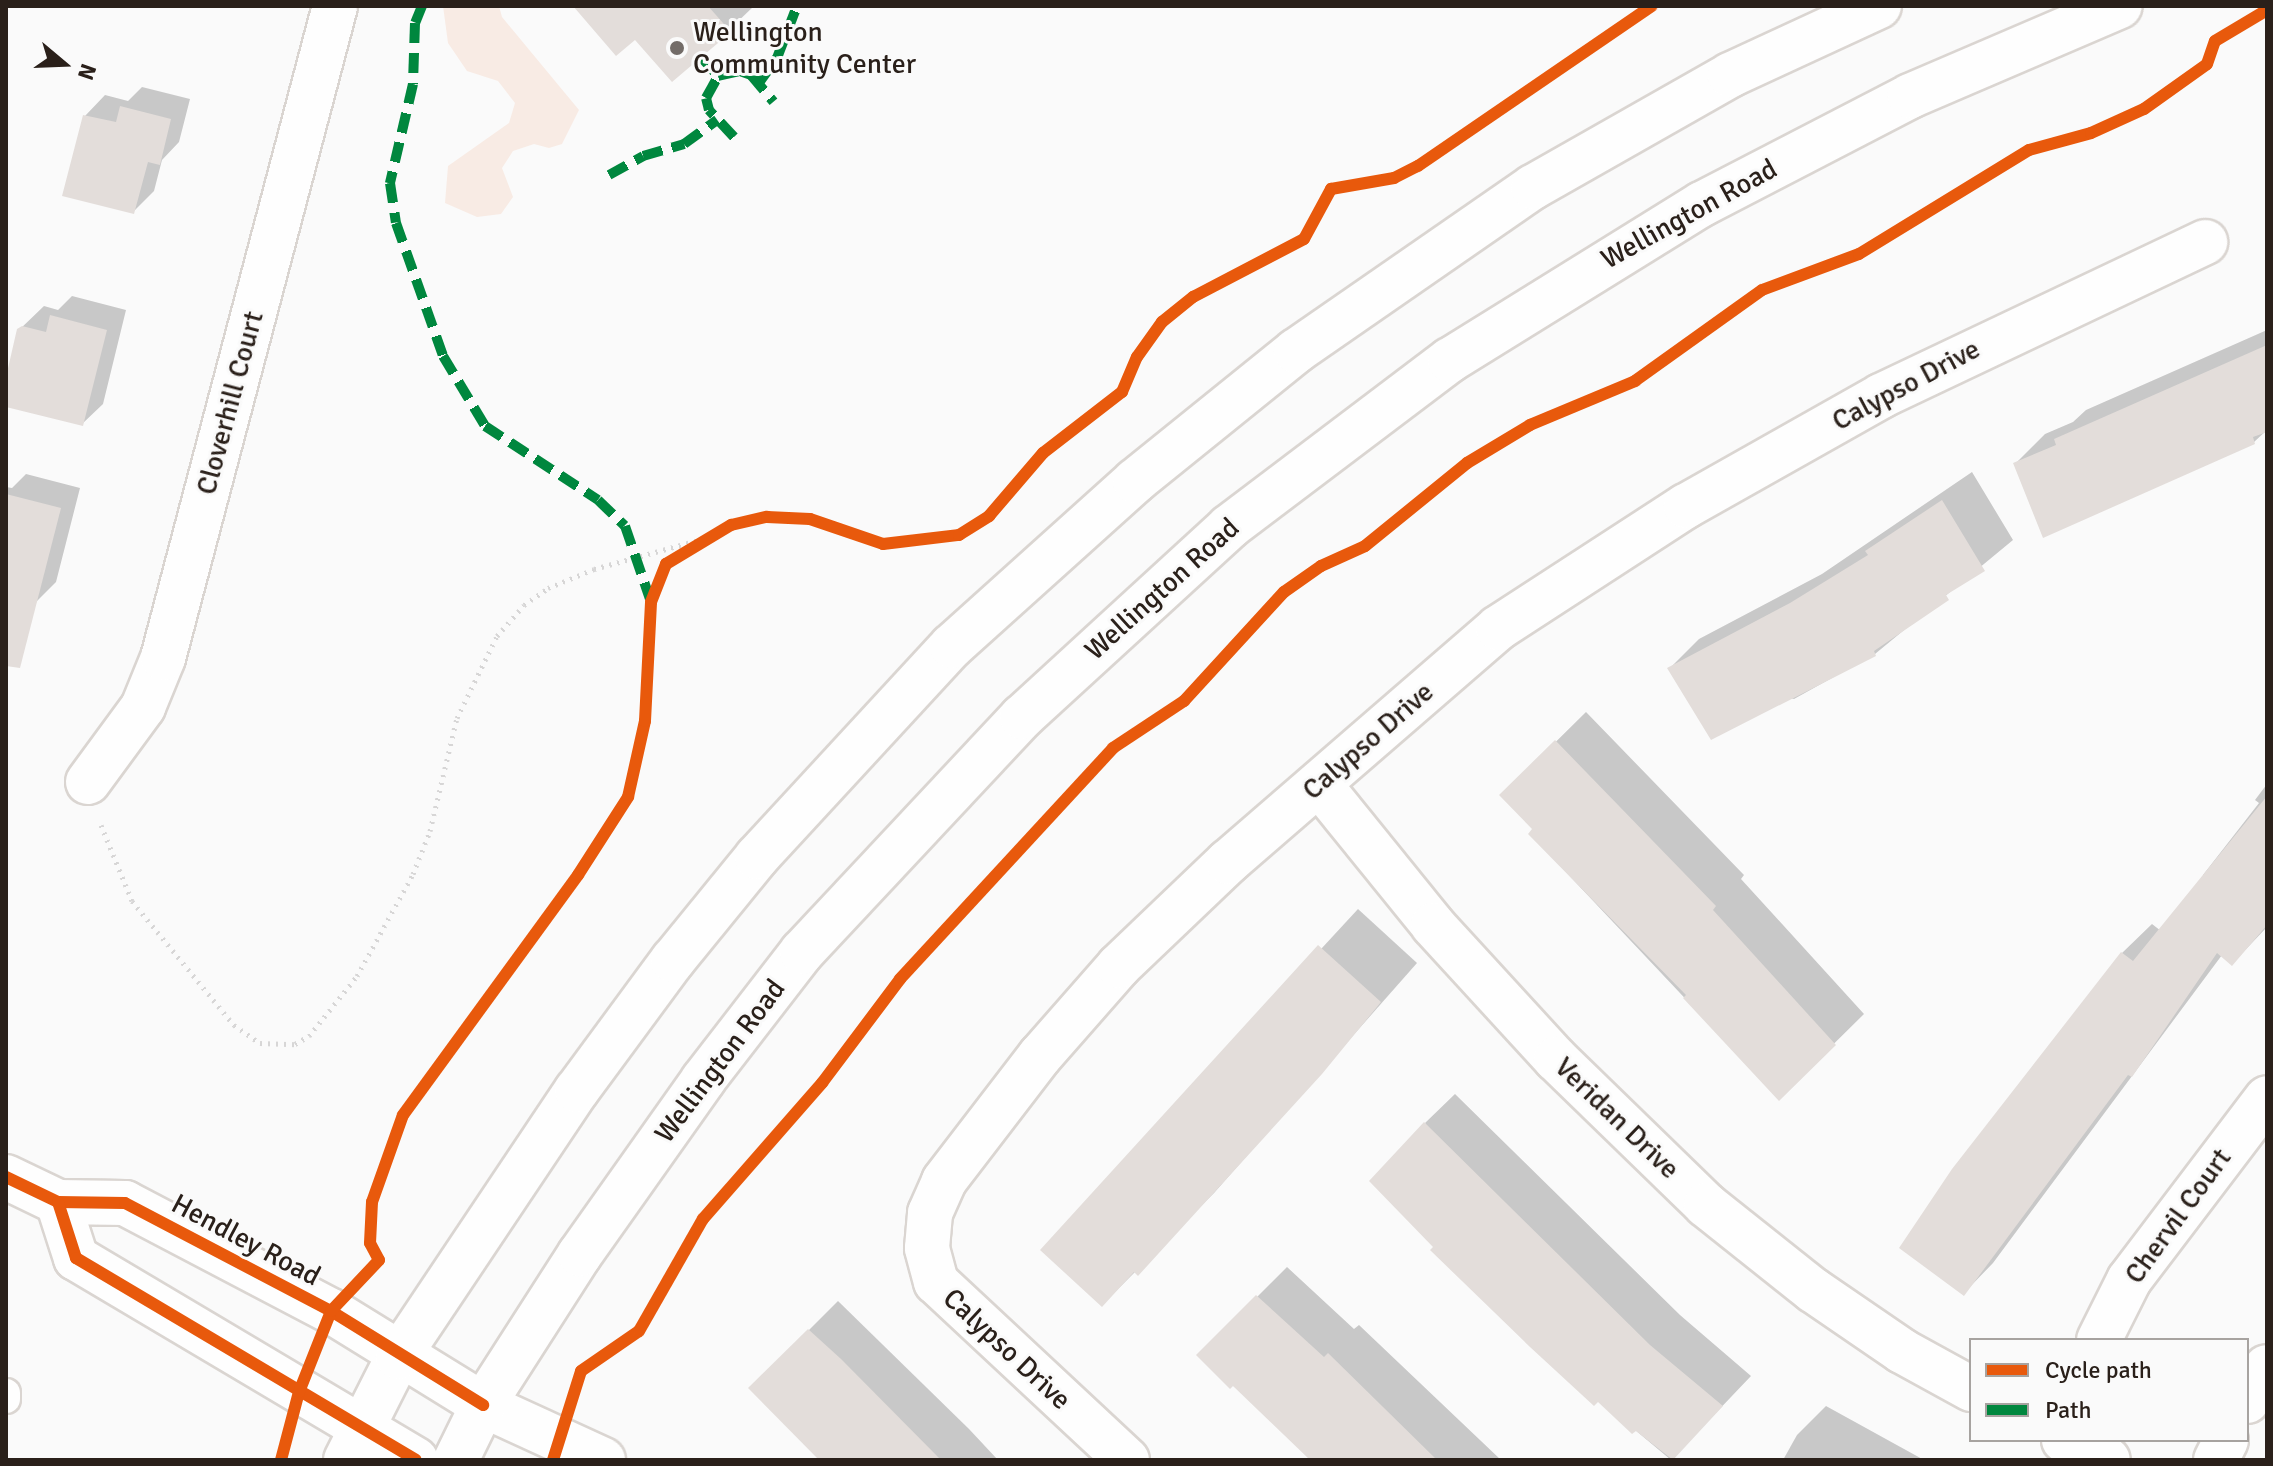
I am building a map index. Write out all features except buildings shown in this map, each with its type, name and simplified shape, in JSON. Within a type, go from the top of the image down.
[{"type":"street","name":"Cloverhill Court","points":[[88,782],[143,707],[163,658],[335,6]]},
{"type":"street","points":[[355,1444],[398,1357],[577,1090],[729,891],[864,738],[1057,549],[1296,351],[1533,187],[1730,75],[1879,6]]},
{"type":"street","name":"Wellington Road","points":[[456,1460],[483,1405],[615,1204],[802,952],[1022,717],[1229,527],[1450,360],[1662,226],[1910,96],[2120,6]]},
{"type":"street","name":"Calypso Drive","points":[[1127,1460],[936,1282],[927,1248],[930,1213],[944,1181],[1011,1093],[1119,966],[1319,784],[1498,628],[1686,506],[1881,396],[2205,242]]},
{"type":"street","name":"Veridan Drive","points":[[1319,784],[1443,937],[1556,1059],[1706,1205],[1813,1290],[1902,1351],[1969,1388]]},
{"type":"street","name":"Chervil Court","points":[[2100,1338],[2129,1280],[2267,1098]]},
{"type":"street","name":"Hendley Road","points":[[6,1177],[58,1202],[125,1203],[331,1311],[398,1357],[483,1405],[603,1460]]},
{"type":"street","points":[[58,1202],[76,1258],[355,1444],[416,1460]]},
{"type":"street","points":[[2249,1398],[2267,1367]]},
{"type":"street","points":[[2068,1442],[2108,1460]]},
{"type":"street","points":[[2216,1460],[2225,1442]]},
{"type":"lane","points":[[6,1393],[6,1399]]},
{"type":"path","points":[[666,564],[719,532]]},
{"type":"path","points":[[88,782],[114,866],[159,938],[246,1036],[279,1047],[295,1044],[309,1036],[357,976],[413,874],[430,831],[457,718],[497,636],[524,605],[548,588],[594,569],[706,538]]},
{"type":"shaded area","points":[[443,6],[499,6],[502,17],[579,110],[562,144],[549,148],[534,144],[513,151],[502,168],[513,197],[501,214],[477,217],[445,203],[448,166],[509,123],[515,103],[498,81],[467,71],[448,43]]},
{"type":"marked path","points":[[422,6],[415,23],[413,84],[390,183],[396,223],[443,356],[485,426],[598,500],[625,526],[650,599]]},
{"type":"marked path","points":[[758,84],[777,58],[797,6]]},
{"type":"marked path","points":[[701,57],[718,76]]},
{"type":"marked path","points":[[734,137],[709,110],[706,98],[718,76],[740,71],[751,75],[774,102]]},
{"type":"marked path","points":[[609,175],[643,156],[684,144],[717,120]]},
{"type":"cycle path","points":[[281,1460],[299,1392],[331,1311],[379,1260],[370,1243],[372,1202],[403,1115],[578,875],[628,797],[645,721],[651,602],[666,564],[731,525],[767,517],[810,519],[883,544],[959,535],[989,516],[1043,453],[1122,392],[1137,357],[1162,322],[1193,297],[1304,239],[1331,189],[1394,178],[1418,166],[1652,6]]},
{"type":"cycle path","points":[[553,1460],[581,1371],[639,1331],[703,1219],[822,1083],[900,979],[1113,748],[1184,701],[1284,592],[1321,566],[1365,546],[1467,463],[1530,425],[1635,381],[1762,290],[1859,254],[2029,150],[2091,133],[2144,109],[2207,64],[2215,41],[2267,10]]},
{"type":"cycle path","points":[[6,1177],[58,1202],[125,1203],[331,1311],[483,1405]]},
{"type":"cycle path","points":[[58,1202],[76,1258],[416,1460]]},
{"type":"place","name":"Wellington Community Center","points":[[677,48]]}]
